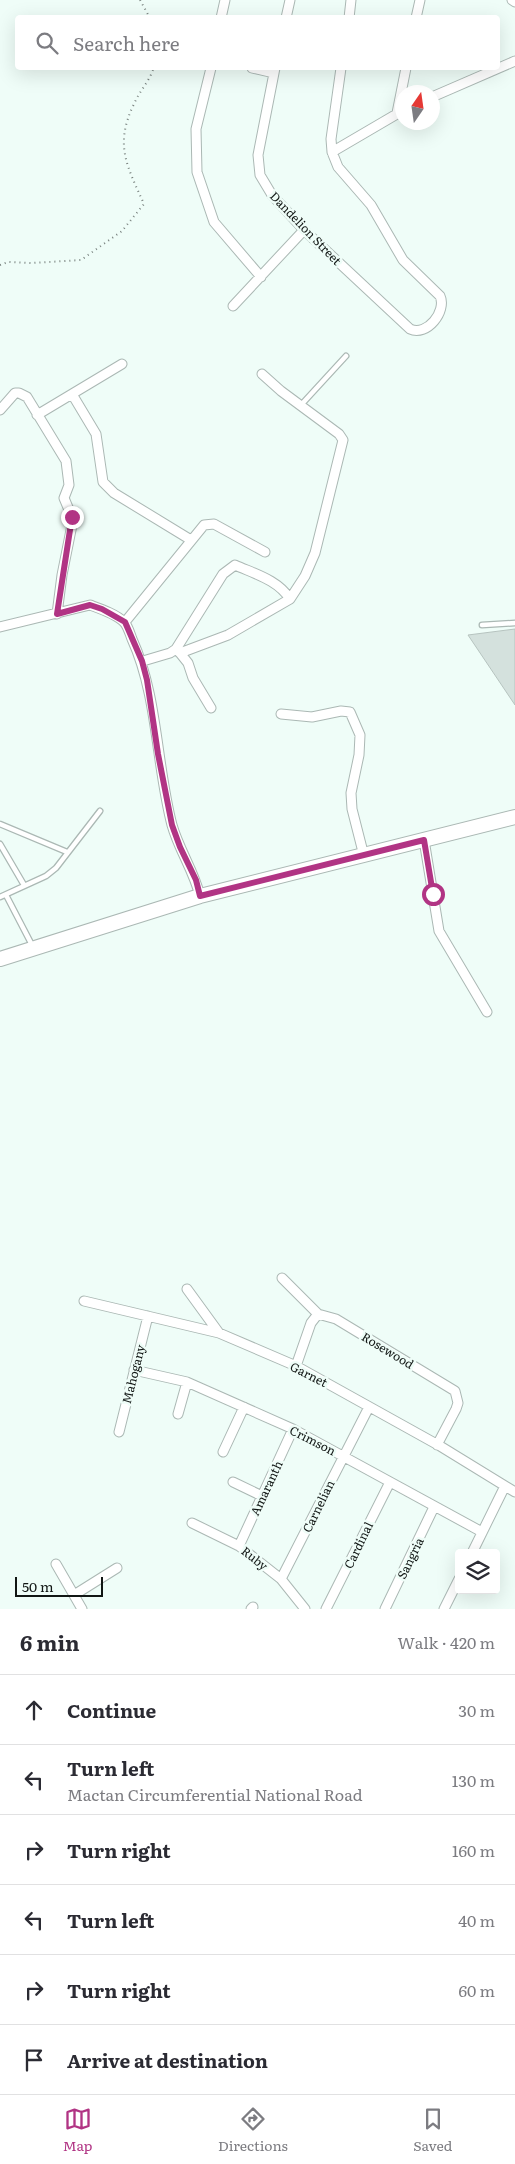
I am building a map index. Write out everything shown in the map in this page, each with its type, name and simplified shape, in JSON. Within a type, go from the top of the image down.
[{"type":"main road","points":[[0,959],[200,896],[515,817]]},
{"type":"street","points":[[222,15],[225,0]]},
{"type":"street","points":[[287,15],[290,0]]},
{"type":"street","points":[[349,15],[351,0]]},
{"type":"street","points":[[417,15],[420,0]]},
{"type":"street","points":[[500,67],[515,60]]},
{"type":"street","points":[[211,70],[196,129],[197,172],[214,222],[261,277]]},
{"type":"street","name":"Dandelion Street","points":[[274,70],[259,143],[258,166],[260,175],[272,195],[304,230],[414,331],[425,329],[441,311],[443,301],[403,260],[371,205],[338,167],[332,152]]},
{"type":"street","points":[[341,70],[331,139],[332,152],[395,115]]},
{"type":"street","points":[[404,85],[406,70]]},
{"type":"street","points":[[440,93],[493,70]]},
{"type":"street","points":[[232,306],[304,230]]},
{"type":"street","points":[[37,415],[122,364]]},
{"type":"street","points":[[142,661],[228,635],[290,599],[305,576],[315,553],[343,440],[339,434],[262,374]]},
{"type":"street","points":[[0,410],[15,393],[20,393],[27,397],[66,461],[69,485],[64,498],[72,517],[72,525],[57,614]]},
{"type":"street","points":[[72,394],[96,434],[103,482],[114,493],[191,540]]},
{"type":"street","points":[[125,622],[204,525],[214,524],[264,552]]},
{"type":"street","points":[[178,651],[223,574],[235,565],[277,584],[285,590],[290,599]]},
{"type":"street","points":[[0,627],[90,605],[102,609],[125,622],[142,661],[172,825],[196,880],[200,896]]},
{"type":"street","points":[[178,651],[188,663],[193,678],[211,708]]},
{"type":"street","points":[[281,714],[312,717],[347,710],[350,712],[360,735],[360,755],[350,793],[352,809],[364,856]]},
{"type":"street","points":[[424,840],[439,931],[486,1012]]},
{"type":"street","points":[[282,1278],[318,1314],[311,1322],[296,1366]]},
{"type":"street","points":[[187,1289],[219,1332]]},
{"type":"street","name":"Garnet","points":[[84,1301],[219,1332],[296,1366],[437,1445],[515,1492]]},
{"type":"street","name":"Rosewood","points":[[318,1314],[336,1319],[455,1391],[458,1402],[456,1409],[437,1445]]},
{"type":"street","name":"Mahogany","points":[[119,1432],[148,1316]]},
{"type":"street","name":"Crimson","points":[[134,1370],[186,1382],[293,1429],[482,1532]]},
{"type":"street","points":[[178,1414],[186,1382]]},
{"type":"street","points":[[223,1452],[244,1407]]},
{"type":"street","name":"Carnelian","points":[[281,1579],[369,1407]]},
{"type":"street","name":"Amaranth","points":[[239,1546],[293,1429]]},
{"type":"street","points":[[232,1482],[262,1496]]},
{"type":"street","name":"Cardinal","points":[[326,1609],[390,1482]]},
{"type":"street","points":[[474,1549],[505,1486]]},
{"type":"street","name":"Sangria","points":[[385,1609],[434,1507]]},
{"type":"street","name":"Ruby","points":[[192,1523],[239,1546],[281,1579],[305,1609]]},
{"type":"street","points":[[56,1564],[82,1609]]},
{"type":"street","points":[[74,1595],[117,1568]]},
{"type":"street","points":[[444,1609],[455,1587]]},
{"type":"lane","points":[[301,405],[346,356]]},
{"type":"lane","points":[[482,624],[515,623]]},
{"type":"lane","points":[[0,897],[46,876],[56,868],[100,811]]},
{"type":"lane","points":[[0,824],[67,852]]},
{"type":"lane","points":[[0,844],[24,885]]},
{"type":"lane","points":[[6,895],[34,948]]},
{"type":"path","points":[[140,0],[148,15]]},
{"type":"path","points":[[0,265],[8,262],[32,264],[81,260],[122,231],[144,204],[123,153],[123,136],[134,103],[147,84],[153,70]]},
{"type":"building","points":[[515,629],[515,705],[468,635]]},
{"type":"route","points":[[72,517],[57,614],[90,605],[102,609],[125,622],[142,661],[147,680],[158,754],[172,825],[196,880],[200,896],[424,840],[433,894]]}]
